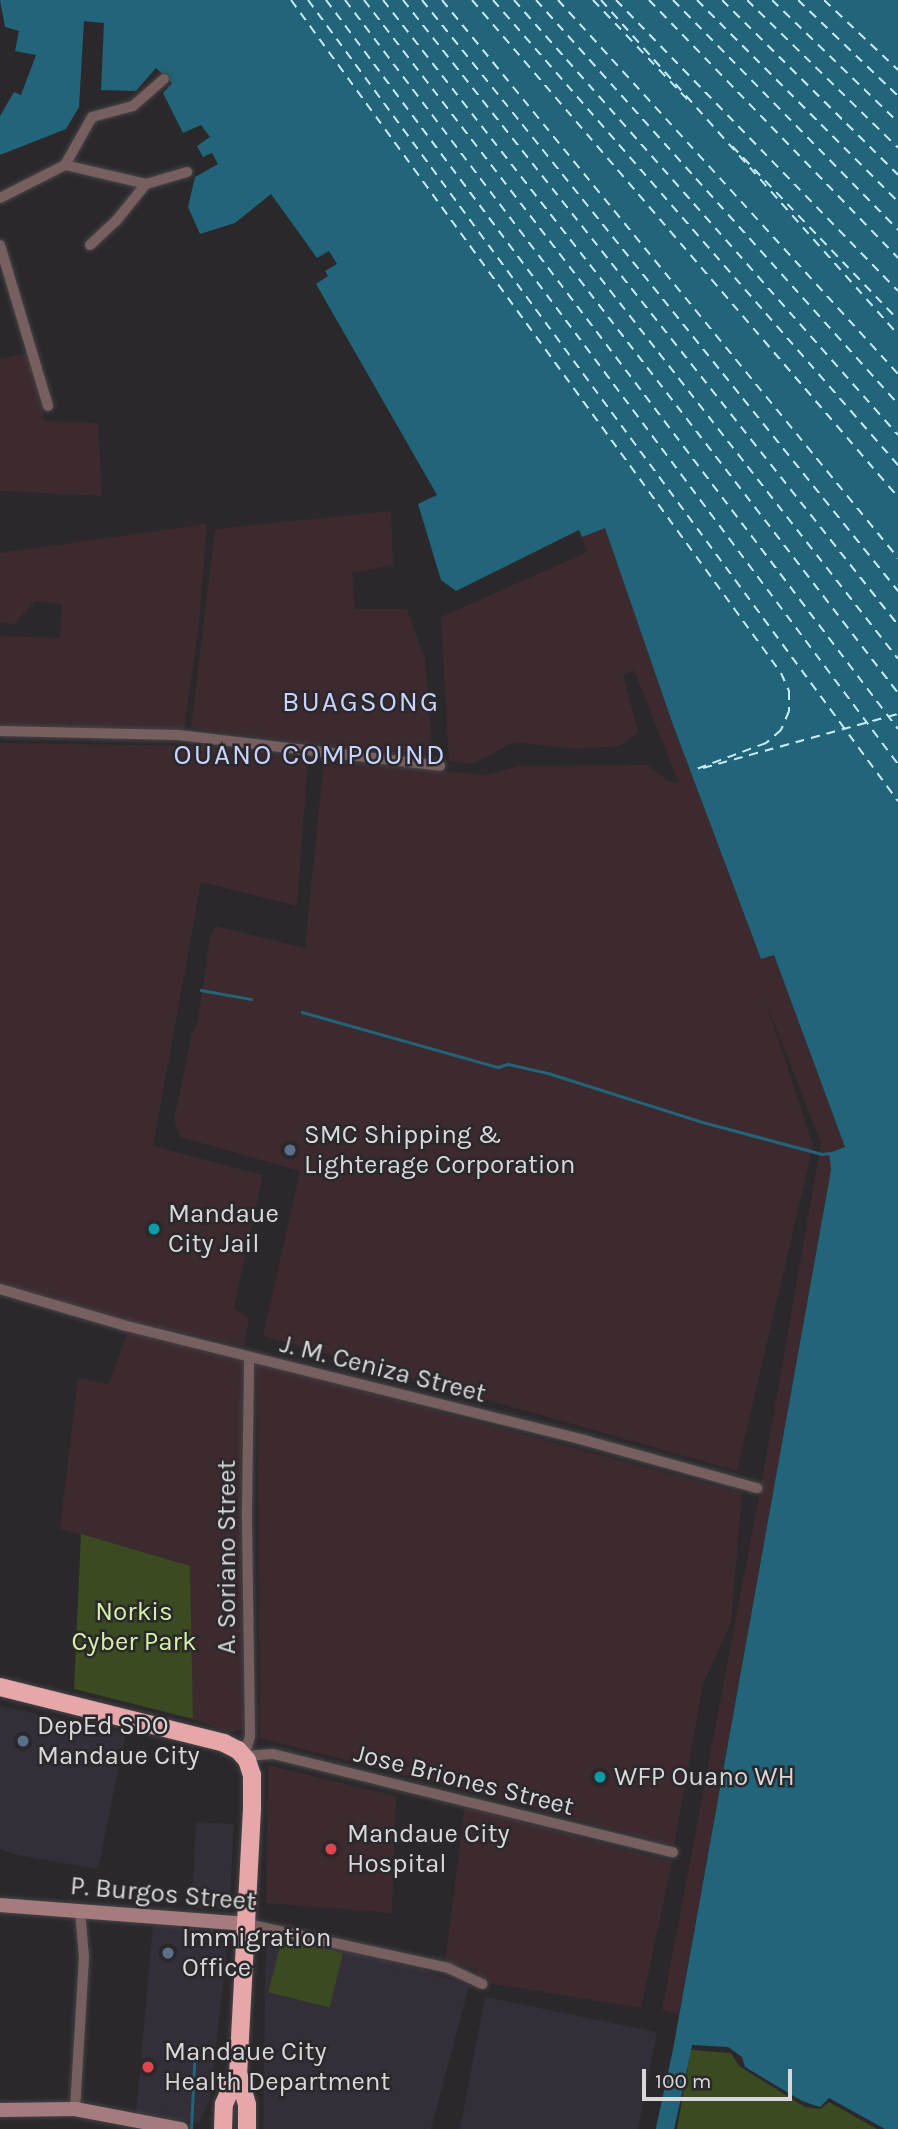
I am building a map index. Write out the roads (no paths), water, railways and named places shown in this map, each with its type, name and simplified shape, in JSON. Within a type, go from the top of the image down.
[{"type":"highway","points":[[0,1688],[199,1735],[229,1745],[244,1756],[252,1776],[238,2073],[247,2105],[247,2129]]},
{"type":"highway","points":[[223,2129],[224,2104],[238,2073]]},
{"type":"street","points":[[0,198],[65,165],[92,117],[133,106],[164,79]]},
{"type":"street","points":[[65,165],[146,184],[187,172]]},
{"type":"street","points":[[90,245],[116,221],[146,184]]},
{"type":"street","points":[[0,246],[48,406]]},
{"type":"street","points":[[0,731],[178,736],[440,766]]},
{"type":"street","name":"J. M. Ceniza Street","points":[[0,1289],[249,1357],[592,1442],[757,1488]]},
{"type":"street","name":"A. Soriano Street","points":[[244,1756],[250,1736],[247,1509],[249,1357]]},
{"type":"street","name":"Jose Briones Street","points":[[244,1756],[273,1754],[673,1852]]},
{"type":"street","name":"P. Burgos Street","points":[[0,1905],[247,1924],[448,1968],[482,1984]]},
{"type":"street","points":[[75,2109],[84,1958],[79,1910]]},
{"type":"street","points":[[0,2110],[75,2109],[181,2129]]},
{"type":"water","points":[[0,0],[898,0],[898,2129],[885,2129],[829,2098],[820,2107],[802,2101],[745,2067],[742,2057],[728,2047],[674,2044],[831,1170],[829,1153],[845,1147],[774,955],[761,959],[672,722],[605,528],[582,537],[579,530],[456,591],[441,580],[418,504],[437,495],[316,284],[328,276],[325,271],[337,264],[329,251],[317,258],[271,194],[235,223],[200,234],[188,207],[195,177],[218,164],[212,153],[203,157],[197,146],[210,137],[201,125],[183,133],[163,93],[172,83],[156,68],[136,91],[101,90],[104,23],[84,21],[79,107],[66,129],[0,155],[0,116],[14,92],[21,95],[36,55],[15,51],[19,31],[5,27]]},
{"type":"waterway","points":[[201,990],[251,999]]},
{"type":"waterway","points":[[302,1012],[498,1067],[508,1064],[548,1073],[699,1121],[822,1154],[829,1153]]},
{"type":"waterway","points":[[191,2129],[195,2046]]},
{"type":"waterway","points":[[665,2129],[683,2046]]},
{"type":"place","name":"SMC Shipping & Lighterage Corporation","points":[[290,1150]]},
{"type":"place","name":"Mandaue City Jail","points":[[154,1229]]},
{"type":"place","name":"DepEd SDO Mandaue City","points":[[23,1741]]},
{"type":"place","name":"WFP Ouano WH","points":[[600,1777]]},
{"type":"place","name":"Mandaue City Hospital","points":[[331,1849]]},
{"type":"place","name":"Immigration Office","points":[[168,1953]]},
{"type":"place","name":"Mandaue City Health Department","points":[[148,2067]]},
{"type":"district","name":"BUAGSONG","points":[[361,702]]},
{"type":"district","name":"OUANO COMPOUND","points":[[310,755]]},
{"type":"park label","name":"Norkis Cyber Park","points":[[134,1627]]}]
